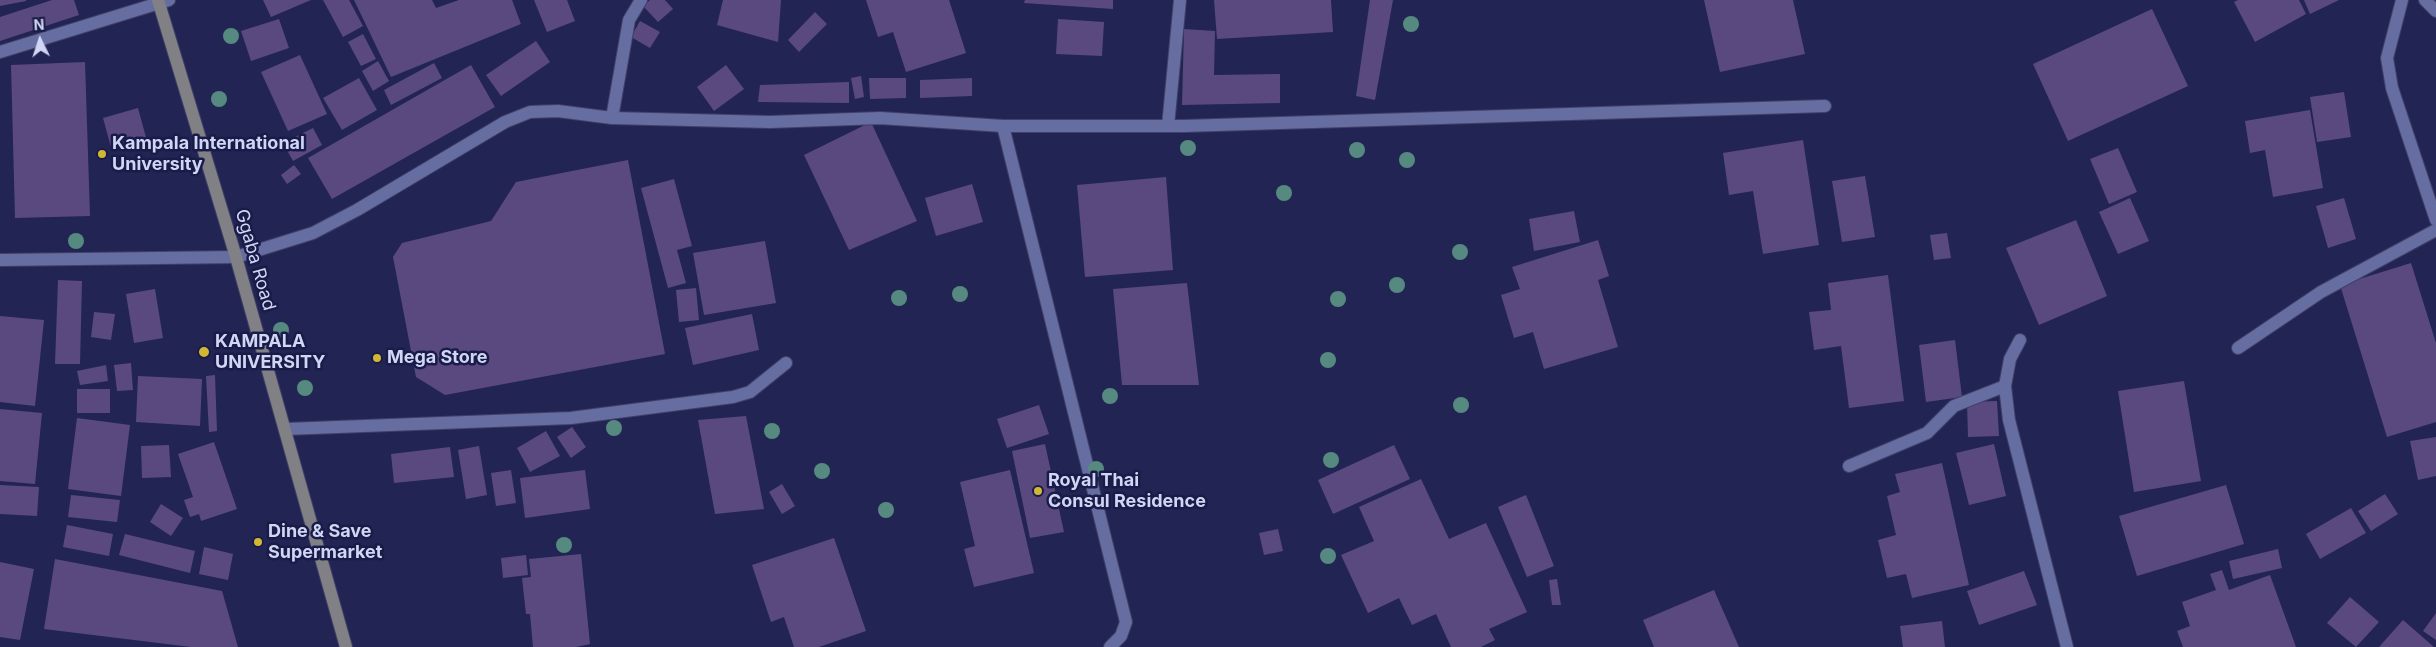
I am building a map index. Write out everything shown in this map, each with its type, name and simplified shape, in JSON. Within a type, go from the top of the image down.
[{"type":"main road","name":"Ggaba Road","points":[[162,1],[286,429],[346,647]]},
{"type":"street","points":[[612,118],[629,20],[641,0]]},
{"type":"street","points":[[1168,126],[1180,0]]},
{"type":"street","points":[[2402,0],[2387,58],[2392,88],[2436,220]]},
{"type":"street","points":[[2425,0],[2436,10]]},
{"type":"street","points":[[0,52],[162,1]]},
{"type":"street","points":[[0,260],[236,257],[313,233],[357,210],[505,122],[530,112],[558,111],[612,118],[770,122],[880,118],[1003,126],[1168,126],[1825,106]]},
{"type":"street","points":[[1003,126],[1126,622],[1121,636],[1110,647]]},
{"type":"street","points":[[2238,348],[2321,292],[2436,230]]},
{"type":"street","points":[[2020,340],[2010,359],[2005,386],[2009,420],[2067,647]]},
{"type":"street","points":[[286,429],[571,418],[733,397],[750,392],[786,363]]},
{"type":"street","points":[[1849,466],[1928,433],[1954,406],[2005,386]]},
{"type":"building","points":[[0,0],[26,0],[26,1],[0,6]]},
{"type":"building","points":[[52,0],[74,0],[79,15],[0,41],[0,17]]},
{"type":"building","points":[[263,0],[311,0],[271,17]]},
{"type":"building","points":[[323,0],[349,0],[363,26],[343,37]]},
{"type":"building","points":[[354,0],[432,0],[436,8],[459,0],[512,0],[521,24],[391,77]]},
{"type":"building","points":[[534,0],[567,0],[575,21],[547,32]]},
{"type":"building","points":[[650,0],[665,0],[673,9],[658,22],[643,6]]},
{"type":"building","points":[[723,0],[781,0],[778,42],[717,25]]},
{"type":"building","points":[[866,0],[949,0],[966,53],[906,72],[893,32],[878,37]]},
{"type":"building","points":[[1025,0],[1113,0],[1113,9],[1024,3]]},
{"type":"building","points":[[1214,0],[1331,0],[1333,32],[1217,39]]},
{"type":"building","points":[[1370,0],[1393,0],[1375,100],[1356,96]]},
{"type":"building","points":[[1704,0],[1793,0],[1805,54],[1720,72]]},
{"type":"building","points":[[2238,0],[2299,0],[2306,14],[2255,42],[2234,2]]},
{"type":"building","points":[[2304,0],[2339,0],[2310,14]]},
{"type":"building","points":[[2152,9],[2188,86],[2068,141],[2033,64]]},
{"type":"building","points":[[815,12],[827,24],[799,52],[788,40]]},
{"type":"building","points":[[279,19],[289,48],[251,61],[241,31]]},
{"type":"building","points":[[1058,19],[1104,22],[1102,56],[1056,54]]},
{"type":"building","points":[[640,21],[660,32],[650,48],[631,37]]},
{"type":"building","points":[[1184,29],[1215,31],[1214,75],[1280,74],[1280,103],[1182,105]]},
{"type":"building","points":[[363,34],[376,59],[361,66],[348,42]]},
{"type":"building","points":[[536,41],[550,62],[501,96],[486,75]]},
{"type":"building","points":[[300,55],[327,114],[288,131],[261,72]]},
{"type":"building","points":[[378,61],[389,81],[373,91],[362,71]]},
{"type":"building","points":[[85,62],[90,216],[15,218],[11,65]]},
{"type":"building","points":[[434,63],[442,78],[391,105],[384,90]]},
{"type":"building","points":[[471,65],[495,107],[332,199],[308,158]]},
{"type":"building","points":[[726,65],[744,89],[714,111],[697,87]]},
{"type":"building","points":[[861,76],[864,97],[855,99],[851,78]]},
{"type":"building","points":[[359,78],[377,110],[342,130],[323,98]]},
{"type":"building","points":[[869,78],[906,78],[906,98],[870,99]]},
{"type":"building","points":[[972,78],[972,96],[920,98],[920,80]]},
{"type":"building","points":[[849,82],[849,103],[758,102],[760,85]]},
{"type":"building","points":[[2344,92],[2351,137],[2317,142],[2310,97]]},
{"type":"building","points":[[138,108],[147,141],[112,151],[103,118]]},
{"type":"building","points":[[2310,110],[2323,188],[2273,197],[2265,150],[2250,153],[2245,121]]},
{"type":"building","points":[[871,122],[917,221],[849,250],[804,155]]},
{"type":"building","points":[[313,128],[322,145],[293,161],[283,143]]},
{"type":"building","points":[[1803,140],[1819,245],[1763,254],[1753,191],[1729,195],[1723,153]]},
{"type":"building","points":[[2118,148],[2137,192],[2109,204],[2090,159]]},
{"type":"building","points":[[628,160],[665,354],[445,395],[416,377],[393,257],[402,243],[491,221],[516,182]]},
{"type":"building","points":[[294,165],[301,174],[287,184],[281,175]]},
{"type":"building","points":[[1865,176],[1875,237],[1842,242],[1832,181]]},
{"type":"building","points":[[1166,177],[1173,270],[1085,277],[1077,185]]},
{"type":"building","points":[[674,179],[692,246],[677,250],[686,283],[668,288],[641,188]]},
{"type":"building","points":[[972,184],[983,222],[936,236],[925,198]]},
{"type":"building","points":[[2130,198],[2149,241],[2118,254],[2099,212]]},
{"type":"building","points":[[2344,198],[2356,239],[2328,248],[2316,206]]},
{"type":"building","points":[[1574,211],[1580,242],[1534,251],[1529,219]]},
{"type":"building","points":[[2076,220],[2107,296],[2039,325],[2006,248]]},
{"type":"building","points":[[1947,233],[1951,258],[1934,260],[1930,235]]},
{"type":"building","points":[[1598,240],[1609,276],[1598,280],[1618,347],[1544,369],[1533,332],[1514,338],[1501,295],[1520,289],[1512,267]]},
{"type":"building","points":[[765,241],[776,303],[704,315],[693,253]]},
{"type":"building","points":[[2411,263],[2436,343],[2436,422],[2387,437],[2340,285]]},
{"type":"building","points":[[1888,275],[1904,401],[1849,408],[1841,346],[1814,350],[1809,312],[1831,310],[1828,283]]},
{"type":"building","points":[[58,280],[82,281],[80,364],[55,364]]},
{"type":"building","points":[[1187,283],[1199,385],[1122,385],[1113,289]]},
{"type":"building","points":[[696,288],[699,320],[679,322],[676,290]]},
{"type":"building","points":[[155,289],[163,338],[134,343],[126,294]]},
{"type":"building","points":[[94,312],[115,314],[111,340],[91,337]]},
{"type":"building","points":[[752,314],[759,350],[693,365],[685,328]]},
{"type":"building","points":[[0,316],[44,320],[35,406],[0,402]]},
{"type":"building","points":[[1955,340],[1962,397],[1926,402],[1919,345]]},
{"type":"building","points":[[131,363],[133,390],[117,391],[114,365]]},
{"type":"building","points":[[106,365],[108,381],[80,385],[77,371]]},
{"type":"building","points":[[215,375],[217,431],[209,432],[206,376]]},
{"type":"building","points":[[138,376],[202,379],[200,426],[136,422]]},
{"type":"building","points":[[2184,381],[2201,481],[2134,492],[2118,391]]},
{"type":"building","points":[[77,389],[110,389],[110,413],[77,413]]},
{"type":"building","points":[[1997,401],[1999,436],[1968,437],[1967,402]]},
{"type":"building","points":[[1039,405],[1049,434],[1007,448],[997,419]]},
{"type":"building","points":[[0,409],[42,413],[35,484],[0,481]]},
{"type":"building","points":[[746,416],[764,509],[715,514],[698,420]]},
{"type":"building","points":[[77,418],[130,425],[121,496],[68,489]]},
{"type":"building","points":[[572,427],[586,447],[571,458],[557,437]]},
{"type":"building","points":[[546,431],[560,456],[530,472],[517,448]]},
{"type":"building","points":[[2436,437],[2436,476],[2418,480],[2410,441]]},
{"type":"building","points":[[214,442],[237,509],[201,521],[199,514],[190,517],[184,500],[193,497],[178,454]]},
{"type":"building","name":"Royal Thai Consul Residence","points":[[1045,444],[1064,532],[1030,538],[1012,451]]},
{"type":"building","points":[[1994,444],[2006,496],[1969,505],[1956,453]]},
{"type":"building","points":[[169,445],[171,477],[142,478],[141,446]]},
{"type":"building","points":[[1394,445],[1410,479],[1333,514],[1318,480]]},
{"type":"building","points":[[479,446],[487,495],[466,499],[458,450]]},
{"type":"building","points":[[450,447],[454,477],[394,483],[391,454]]},
{"type":"building","points":[[1942,463],[1969,585],[1912,598],[1906,574],[1887,578],[1878,540],[1896,535],[1887,496],[1900,492],[1895,474]]},
{"type":"building","points":[[511,470],[516,503],[496,506],[491,473]]},
{"type":"building","points":[[585,470],[590,509],[525,518],[520,478]]},
{"type":"building","points":[[1010,470],[1034,573],[974,587],[964,549],[975,546],[960,482]]},
{"type":"building","points":[[1421,479],[1449,539],[1486,523],[1527,612],[1489,629],[1495,640],[1481,647],[1451,647],[1436,614],[1412,625],[1399,598],[1368,613],[1341,555],[1374,541],[1359,507]]},
{"type":"building","points":[[782,484],[795,506],[782,514],[769,492]]},
{"type":"building","points":[[0,485],[39,487],[37,516],[0,514]]},
{"type":"building","points":[[2226,485],[2244,544],[2137,576],[2119,516]]},
{"type":"building","points":[[2385,494],[2398,514],[2371,531],[2358,511]]},
{"type":"building","points":[[71,495],[120,500],[117,522],[68,517]]},
{"type":"building","points":[[1526,495],[1554,566],[1527,577],[1498,507]]},
{"type":"building","points":[[161,504],[183,518],[171,536],[150,522]]},
{"type":"building","points":[[2351,508],[2366,533],[2320,559],[2306,534]]},
{"type":"building","points":[[67,525],[113,534],[109,556],[63,547]]},
{"type":"building","points":[[1278,529],[1283,551],[1264,555],[1259,533]]},
{"type":"building","points":[[125,534],[195,551],[190,573],[119,555]]},
{"type":"building","points":[[834,538],[866,631],[819,647],[794,647],[784,617],[771,622],[752,565]]},
{"type":"building","points":[[204,547],[233,554],[228,580],[199,574]]},
{"type":"building","points":[[2278,549],[2282,568],[2233,579],[2229,561]]},
{"type":"building","points":[[581,554],[590,644],[576,647],[533,647],[530,614],[526,614],[522,578],[531,577],[529,559]]},
{"type":"building","points":[[526,555],[528,575],[503,578],[501,558]]},
{"type":"building","points":[[55,559],[222,591],[238,647],[191,647],[44,629]]},
{"type":"building","points":[[0,562],[34,569],[20,640],[0,637]]},
{"type":"building","points":[[2222,570],[2229,590],[2270,575],[2296,647],[2183,647],[2177,631],[2190,626],[2182,602],[2216,590],[2210,574]]},
{"type":"building","points":[[2024,571],[2037,605],[1979,625],[1967,591]]},
{"type":"building","points":[[1557,579],[1561,605],[1552,605],[1549,580]]},
{"type":"building","points":[[1714,590],[1739,647],[1654,647],[1643,620]]},
{"type":"building","points":[[2350,597],[2379,622],[2356,647],[2327,623]]},
{"type":"building","points":[[2436,613],[2436,640],[2423,631]]},
{"type":"building","points":[[2403,620],[2434,647],[2379,647]]},
{"type":"building","points":[[1942,621],[1945,647],[1903,647],[1900,626]]},
{"type":"place","name":"Kampala International University","points":[[102,154]]},
{"type":"place","name":"KAMPALA UNIVERSITY","points":[[204,352]]},
{"type":"place","name":"Mega Store","points":[[377,358]]},
{"type":"place","name":"Royal Thai Consul Residence","points":[[1038,491]]},
{"type":"place","name":"Dine & Save Supermarket","points":[[258,542]]}]
